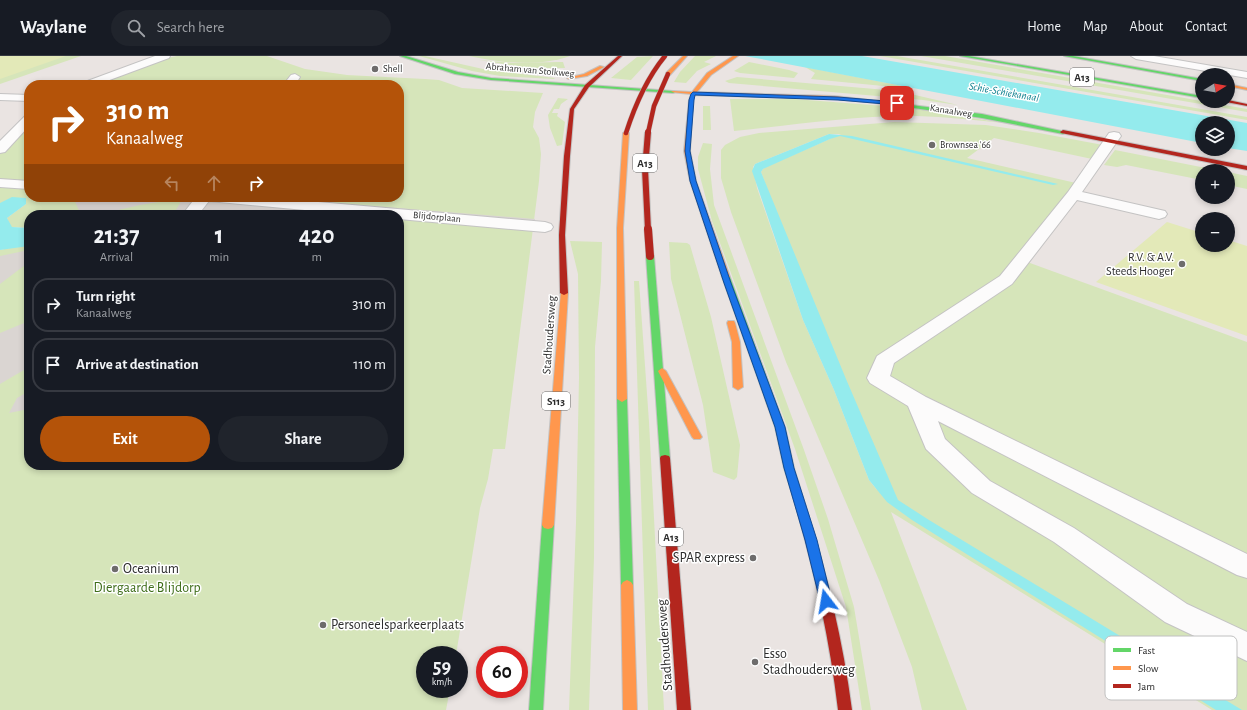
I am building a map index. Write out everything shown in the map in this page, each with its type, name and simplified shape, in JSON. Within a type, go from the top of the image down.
[{"type":"main road","name":"Abraham van Stolkweg","points":[[402,56],[457,73],[473,76],[590,82]]},
{"type":"main road","name":"Stadhoudersweg","points":[[536,710],[564,289],[562,235],[567,156],[572,109],[590,82],[610,63],[620,56]]},
{"type":"main road","name":"A13","points":[[630,710],[620,281],[622,164],[626,133],[636,98],[652,72],[665,56]]},
{"type":"main road","name":"A13","points":[[685,56],[668,74],[653,105],[647,133],[645,185],[658,363],[697,437]]},
{"type":"main road","points":[[736,56],[709,72],[698,85],[693,94],[691,100],[687,151],[693,181],[780,427],[789,468],[811,540],[830,616],[843,688],[845,710]]},
{"type":"main road","name":"A13","points":[[962,56],[1195,97]]},
{"type":"main road","points":[[1008,56],[1162,80]]},
{"type":"main road","points":[[1066,56],[1195,79]]},
{"type":"main road","points":[[1091,56],[1195,75]]},
{"type":"main road","points":[[1108,56],[1195,71]]},
{"type":"main road","points":[[1057,60],[1195,86]]},
{"type":"main road","points":[[569,78],[585,75],[610,63]]},
{"type":"main road","name":"Abraham van Stolkweg","points":[[520,72],[590,82]]},
{"type":"main road","points":[[1235,78],[1247,80]]},
{"type":"main road","points":[[1235,81],[1247,84]]},
{"type":"main road","points":[[590,82],[698,85]]},
{"type":"main road","points":[[590,82],[693,94]]},
{"type":"main road","name":"Kanaalweg","points":[[698,85],[878,95],[986,110],[1247,168]]},
{"type":"main road","points":[[1235,86],[1247,88]]},
{"type":"main road","points":[[1235,93],[1247,95]]},
{"type":"main road","name":"Kanaalweg","points":[[693,94],[838,98],[881,102],[982,116],[1247,164]]},
{"type":"main road","points":[[1235,103],[1247,105]]},
{"type":"main road","points":[[728,283],[727,304],[736,342],[738,387]]},
{"type":"main road","name":"Stadhoudersweg","points":[[658,363],[684,710]]},
{"type":"street","points":[[99,80],[164,56]]},
{"type":"street","points":[[1136,56],[1247,75]]},
{"type":"street","points":[[0,97],[24,98]]},
{"type":"street","points":[[0,149],[24,124]]},
{"type":"street","points":[[1112,139],[1073,194],[1006,280],[884,360],[878,378],[918,402],[1247,567]]},
{"type":"street","points":[[0,183],[24,185]]},
{"type":"street","points":[[1073,194],[1159,214]]},
{"type":"street","points":[[194,210],[200,202]]},
{"type":"street","name":"Blijdorplaan","points":[[272,202],[362,210]]},
{"type":"street","points":[[283,210],[297,204]]},
{"type":"street","name":"Blijdorplaan","points":[[404,214],[545,227]]},
{"type":"street","points":[[918,402],[935,443],[981,488],[1064,535],[1176,613],[1225,636]]},
{"type":"street","points":[[1237,641],[1247,646]]},
{"type":"green space","points":[[0,56],[81,56],[0,84]]},
{"type":"green space","points":[[0,56],[66,56],[0,79]]},
{"type":"green space","name":"Diergaarde Blijdorp","points":[[177,56],[267,56],[305,69],[347,75],[439,80],[462,88],[543,93],[535,112],[533,127],[539,138],[541,154],[539,181],[505,449],[493,449],[488,479],[480,508],[457,646],[416,646],[416,698],[448,698],[446,710],[0,710],[0,250],[24,245],[24,470],[404,470],[404,210],[84,210],[82,202],[404,202],[404,80],[110,80],[167,58]]},
{"type":"green space","points":[[419,56],[483,69],[555,78],[500,76],[472,71]]},
{"type":"green space","points":[[469,56],[570,56],[546,62],[520,63]]},
{"type":"green space","points":[[653,56],[631,80],[611,78],[637,57]]},
{"type":"green space","points":[[695,56],[716,56],[704,62],[711,64],[697,71],[686,83],[674,82],[680,72]]},
{"type":"green space","points":[[880,56],[897,56],[1247,117],[1247,120],[1235,118],[1235,116],[1224,116]]},
{"type":"green space","points":[[921,56],[945,56],[1195,100],[1195,103]]},
{"type":"green space","points":[[479,60],[513,63],[563,62],[565,68],[529,68]]},
{"type":"green space","points":[[749,62],[798,73],[794,78],[740,73],[734,71]]},
{"type":"green space","points":[[805,67],[908,87],[904,88],[811,79],[815,73]]},
{"type":"green space","points":[[737,77],[898,91],[958,105],[923,100],[729,83],[725,81]]},
{"type":"green space","points":[[558,98],[568,99],[561,104],[559,109],[554,109],[552,113],[558,113],[557,116],[565,122],[562,145],[557,146],[550,128],[548,115]]},
{"type":"green space","points":[[730,99],[794,99],[911,108],[1003,123],[939,117],[895,116],[826,121],[734,131]]},
{"type":"green space","points":[[703,106],[710,106],[711,130],[703,130]]},
{"type":"green space","points":[[1235,107],[1247,109],[1247,112],[1224,108]]},
{"type":"green space","points":[[894,122],[986,125],[1103,145],[1092,159],[994,138],[967,158],[1076,183],[1019,259],[1247,342],[1247,710],[1212,710],[1196,700],[1237,700],[1237,636],[1105,636],[1105,644],[891,512],[967,710],[922,710],[912,667],[879,580],[786,362],[731,212],[721,178],[721,150],[725,145],[740,137],[759,133]],"holes":[[[829,134],[841,134],[768,166],[761,172],[877,490],[869,480],[834,390],[803,320],[757,188],[753,167],[755,164]]]},
{"type":"green space","points":[[24,130],[24,202],[79,202],[82,210],[24,210],[24,228],[11,227],[7,218],[26,204],[0,204],[0,154]]},
{"type":"green space","points":[[703,143],[712,144],[710,169],[714,205],[828,519],[854,607],[871,710],[862,710],[846,607],[795,449],[712,221],[698,169],[698,157]]},
{"type":"green space","points":[[1115,150],[1195,166],[1195,179],[1126,165],[1117,167],[1104,165]]},
{"type":"green space","points":[[1235,173],[1247,176],[1247,189],[1235,186]]},
{"type":"green space","name":"R.V. & A.V. Steeds Hooger","points":[[1167,222],[1195,231],[1195,252],[1235,252],[1235,242],[1247,246],[1247,336],[1096,282]]},
{"type":"green space","points":[[570,241],[602,242],[601,281],[595,347],[594,557],[589,710],[569,710],[576,523],[579,378],[578,274]]},
{"type":"green space","points":[[669,242],[687,243],[690,245],[711,317],[740,445],[737,477],[734,480],[713,472],[703,405],[671,279]]},
{"type":"green space","points":[[634,281],[639,281],[649,422],[664,710],[648,710]]},
{"type":"shaded area","points":[[75,202],[158,202],[118,210],[79,210]]},
{"type":"shaded area","points":[[181,202],[323,202],[535,219],[534,226],[404,215],[404,210],[176,210]]},
{"type":"shaded area","points":[[24,251],[24,266],[0,284],[0,256]]},
{"type":"shaded area","points":[[24,323],[24,370],[0,384],[0,333]]},
{"type":"shaded area","points":[[24,394],[24,410],[9,413],[17,398]]},
{"type":"water","name":"Schie-Schiekanaal","points":[[745,56],[862,56],[1207,116],[1195,116],[1195,142]]},
{"type":"water","points":[[1235,121],[1247,123],[1247,151],[1235,149]]},
{"type":"water","points":[[829,134],[852,136],[1058,184],[1053,185],[840,136],[763,169],[761,172],[846,379],[898,500],[1120,636],[1105,636],[1105,641],[912,520],[887,502],[869,480],[834,390],[803,320],[752,171],[755,164]]},
{"type":"water","points":[[12,197],[24,198],[24,202],[26,202],[26,204],[7,218],[12,227],[24,228],[24,247],[0,250],[0,203]]},
{"type":"water","points":[[1200,700],[1226,700],[1242,710],[1216,710]]},
{"type":"traffic: fast","points":[[402,56],[457,73],[491,79],[673,92]]},
{"type":"traffic: fast","points":[[962,56],[1195,96]]},
{"type":"traffic: fast","points":[[1066,56],[1195,79]]},
{"type":"traffic: fast","points":[[888,103],[982,116],[1063,132]]},
{"type":"traffic: fast","points":[[650,256],[665,458]]},
{"type":"traffic: fast","points":[[726,277],[780,427],[789,468],[801,507]]},
{"type":"traffic: fast","points":[[622,399],[627,585]]},
{"type":"traffic: fast","points":[[536,710],[548,525]]},
{"type":"traffic: slow","points":[[668,74],[685,56]]},
{"type":"traffic: slow","points":[[726,277],[693,181],[687,151],[691,100],[694,92],[709,74],[736,56]]},
{"type":"traffic: slow","points":[[569,78],[585,75],[602,67]]},
{"type":"traffic: slow","points":[[1235,86],[1247,89]]},
{"type":"traffic: slow","points":[[673,92],[807,96],[888,103]]},
{"type":"traffic: slow","points":[[622,399],[620,228],[626,133]]},
{"type":"traffic: slow","points":[[548,525],[564,293]]},
{"type":"traffic: slow","points":[[731,323],[736,342],[738,387]]},
{"type":"traffic: slow","points":[[662,371],[697,437]]},
{"type":"traffic: slow","points":[[627,585],[630,710]]},
{"type":"traffic: jam","points":[[564,293],[562,235],[567,156],[572,109],[587,86],[620,56]]},
{"type":"traffic: jam","points":[[626,133],[641,92],[665,56]]},
{"type":"traffic: jam","points":[[650,256],[645,186],[646,151],[651,117],[658,95],[668,74]]},
{"type":"traffic: jam","points":[[1235,103],[1247,105]]},
{"type":"traffic: jam","points":[[1063,132],[1247,168]]},
{"type":"traffic: jam","points":[[665,458],[684,710]]},
{"type":"traffic: jam","points":[[801,507],[828,607],[838,658],[845,710]]},
{"type":"place","name":"Shell","points":[[375,69]]},
{"type":"place","name":"Brownsea '66","points":[[932,145]]},
{"type":"place","name":"R.V. & A.V. Steeds Hooger","points":[[1182,264]]},
{"type":"place","name":"SPAR express","points":[[753,558]]},
{"type":"place","name":"Oceanium","points":[[115,569]]},
{"type":"place","name":"Personeelsparkeerplaats","points":[[323,625]]},
{"type":"place","name":"Esso Stadhoudersweg","points":[[755,662]]},
{"type":"route","points":[[826,601],[811,540],[789,468],[780,427],[693,181],[687,151],[691,100],[693,94],[838,98],[897,103]]}]
